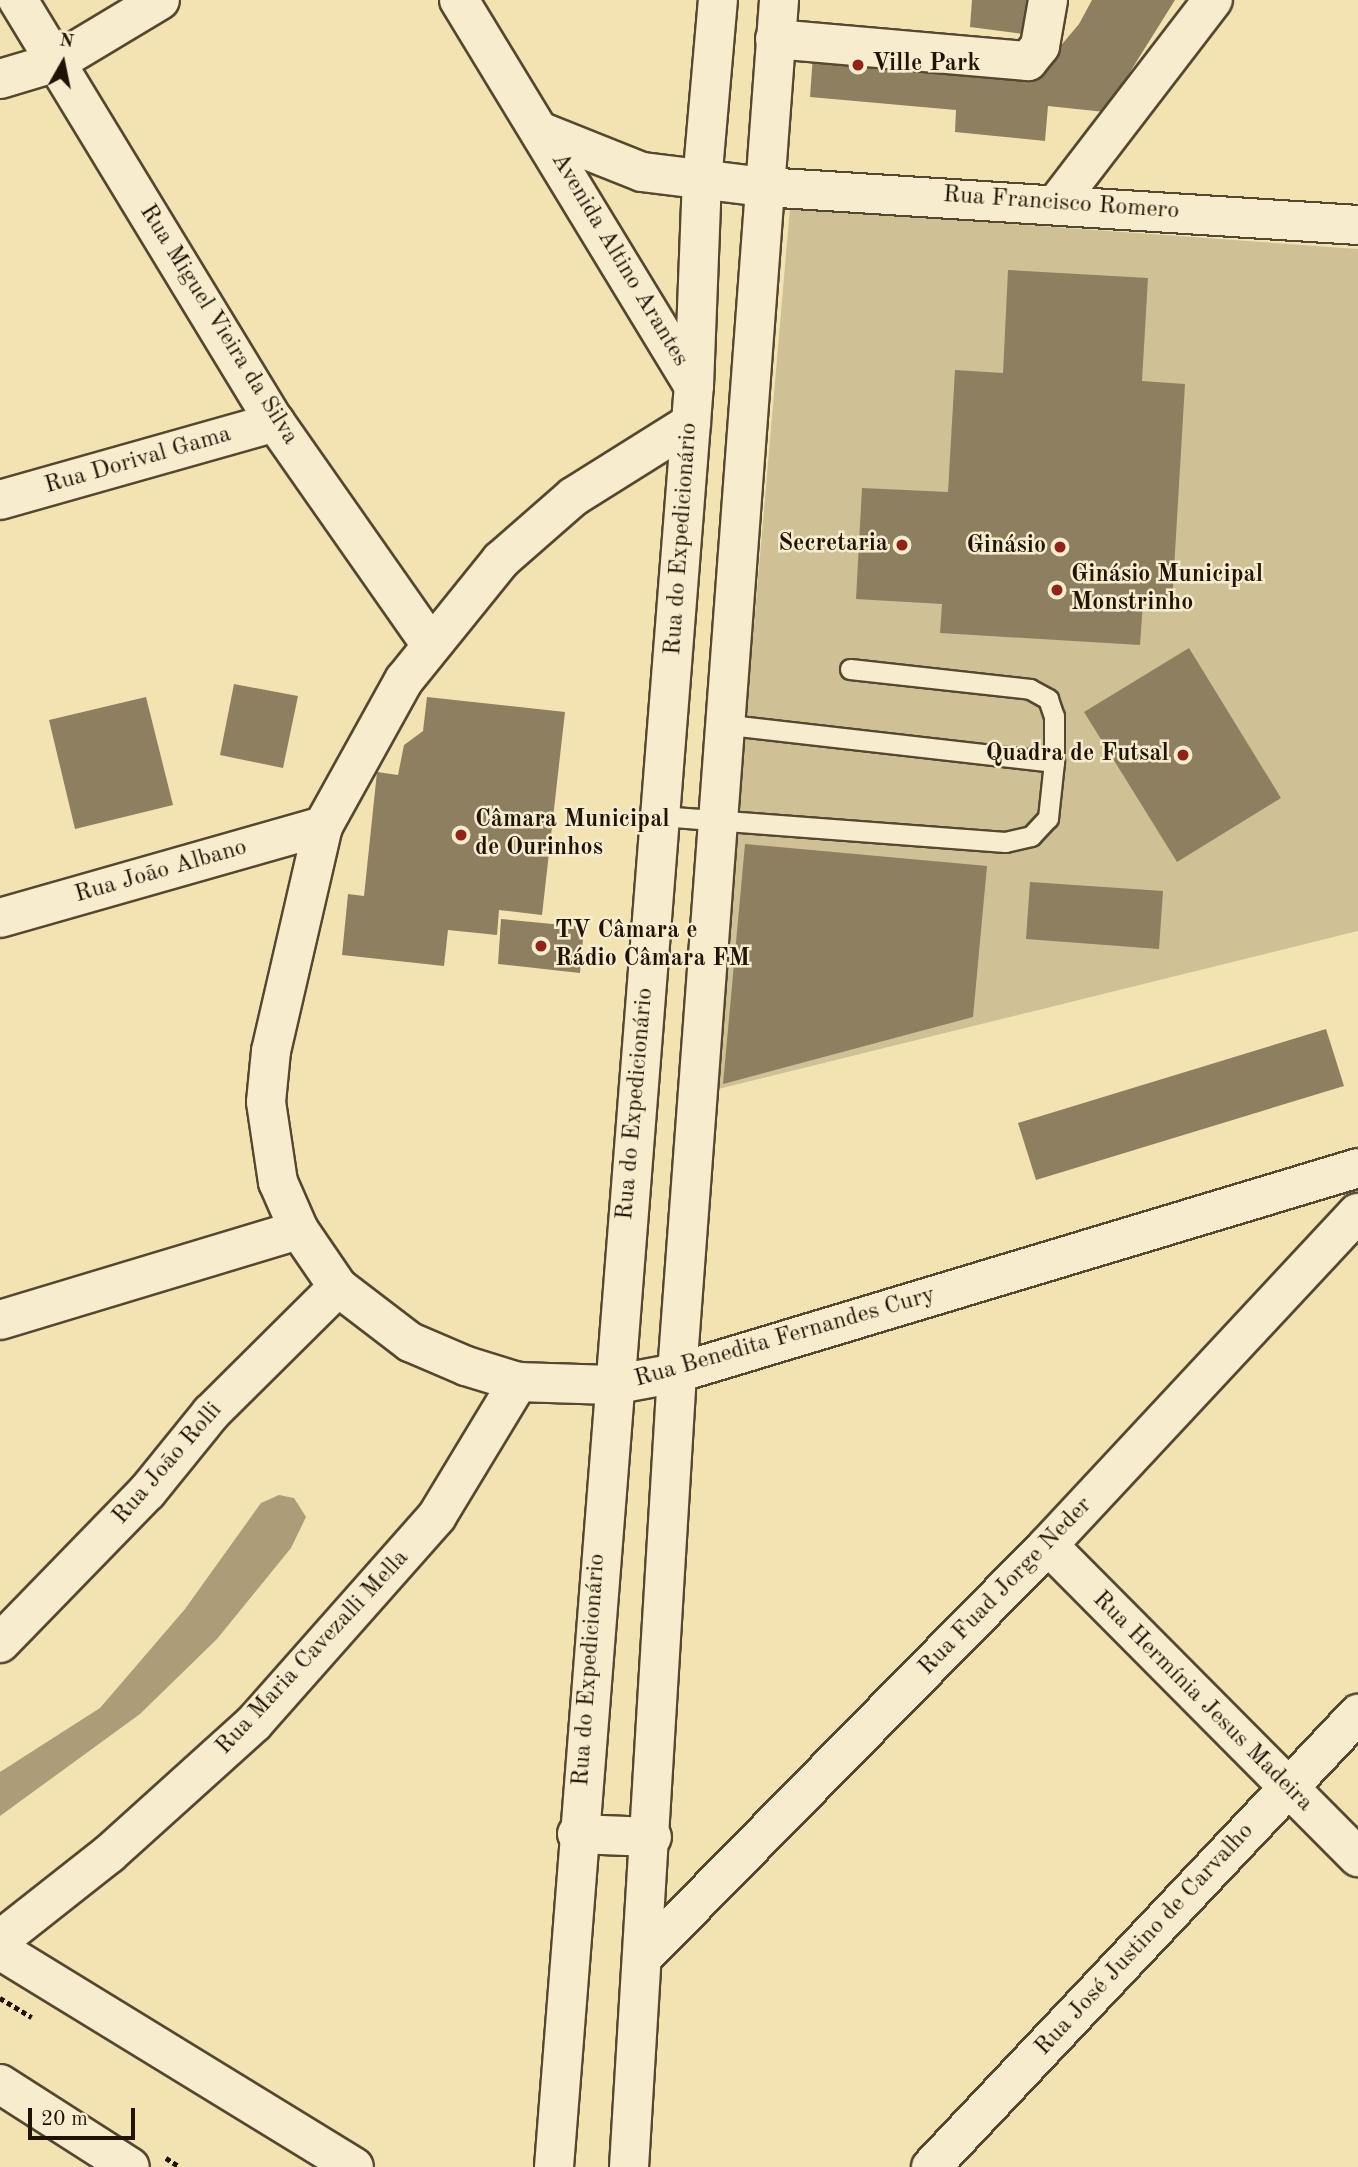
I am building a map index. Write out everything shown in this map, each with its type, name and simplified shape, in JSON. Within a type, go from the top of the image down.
[{"type":"street","name":"Rua Miguel Vieira da Silva","points":[[18,0],[275,422],[430,643]]},
{"type":"street","points":[[0,79],[57,62],[160,0]]},
{"type":"street","name":"Avenida Altino Arantes","points":[[459,0],[544,133],[694,386]]},
{"type":"street","name":"Rua do Expedicionário","points":[[554,2167],[612,1385],[694,386],[702,182],[718,0]]},
{"type":"street","points":[[629,2167],[646,1954],[677,1373],[722,821],[779,0]]},
{"type":"street","points":[[1057,203],[1213,0]]},
{"type":"street","points":[[775,39],[1028,61],[1040,46],[1053,7]]},
{"type":"street","name":"Avenida Altino Arantes","points":[[544,133],[594,158],[702,182],[764,187]]},
{"type":"street","name":"Rua Francisco Romero","points":[[764,187],[1057,203],[1358,225]]},
{"type":"street","name":"Rua Dorival Gama","points":[[0,500],[275,422]]},
{"type":"street","name":"Rua Benedita Fernandes Cury","points":[[691,423],[549,516],[501,560],[430,643],[323,826],[271,1051],[266,1102],[278,1182],[299,1230],[338,1287],[410,1342],[518,1382],[612,1385],[677,1373],[1358,1168]]},
{"type":"street","name":"Rua João Albano","points":[[0,918],[323,826]]},
{"type":"street","points":[[644,1007],[705,1010]]},
{"type":"street","name":"Rua Fuad Jorge Neder","points":[[646,1954],[1048,1545],[1358,1213]]},
{"type":"street","points":[[0,1320],[299,1230]]},
{"type":"street","name":"Rua João Rolli","points":[[0,1643],[147,1492],[211,1413],[338,1287]]},
{"type":"street","name":"Rua Maria Cavezalli Mella","points":[[0,1940],[109,1854],[254,1723],[437,1516],[518,1382]]},
{"type":"street","name":"Rua Hermínia Jesus Madeira","points":[[1048,1545],[1286,1790],[1358,1857]]},
{"type":"street","name":"Rua José Justino de Carvalho","points":[[931,2167],[1358,1714]]},
{"type":"street","points":[[578,1834],[652,1837]]},
{"type":"street","points":[[0,1950],[331,2161]]},
{"type":"street","points":[[0,2084],[130,2167]]},
{"type":"lane","points":[[660,816],[1005,842],[1043,829],[1054,762],[1054,716],[1048,699],[1030,690],[850,669]]},
{"type":"lane","points":[[728,725],[1054,762]]},
{"type":"shaded area","name":"Ginásio Municipal Monstrinho","points":[[790,208],[1358,249],[1358,931],[714,1090]]},
{"type":"shaded area","points":[[279,1495],[294,1498],[306,1517],[291,1548],[217,1639],[140,1714],[0,1816],[0,1772],[100,1708],[185,1609],[261,1503]]},
{"type":"building","name":"Ville Park","points":[[972,0],[1035,0],[1031,35],[970,27]]},
{"type":"building","name":"Ville Park","points":[[1092,0],[1175,0],[1105,112],[1048,106],[1045,141],[955,132],[956,110],[810,97],[813,55],[1036,75],[1079,24]]},
{"type":"building","name":"Ginásio","points":[[1008,270],[1148,278],[1142,381],[1185,384],[1172,603],[1143,602],[1140,645],[940,633],[942,604],[856,599],[862,488],[948,492],[955,370],[1003,373]]},
{"type":"building","name":"Quadra de Futsal","points":[[1189,648],[1281,798],[1177,862],[1084,712]]},
{"type":"building","points":[[234,684],[298,696],[283,768],[220,755]]},
{"type":"building","points":[[146,697],[173,805],[75,829],[49,720]]},
{"type":"building","name":"Câmara Municipal de Ourinhos","points":[[427,697],[565,712],[542,915],[499,910],[497,935],[448,930],[444,966],[342,955],[348,894],[364,896],[377,772],[398,775],[404,745],[423,731]]},
{"type":"building","points":[[745,844],[987,866],[973,1017],[723,1084]]},
{"type":"building","points":[[1030,882],[1163,891],[1159,949],[1026,939]]},
{"type":"building","name":"TV Câmara e Rádio Câmara FM","points":[[501,919],[584,927],[580,973],[498,964]]},
{"type":"building","points":[[1326,1029],[1344,1086],[1036,1180],[1018,1123]]},
{"type":"place","name":"Ville Park","points":[[858,65]]},
{"type":"place","name":"Secretaria","points":[[902,545]]},
{"type":"place","name":"Ginásio","points":[[1060,547]]},
{"type":"place","name":"Ginásio Municipal Monstrinho","points":[[1057,590]]},
{"type":"place","name":"Quadra de Futsal","points":[[1183,755]]},
{"type":"place","name":"Câmara Municipal de Ourinhos","points":[[461,835]]},
{"type":"place","name":"TV Câmara e Rádio Câmara FM","points":[[541,946]]}]
